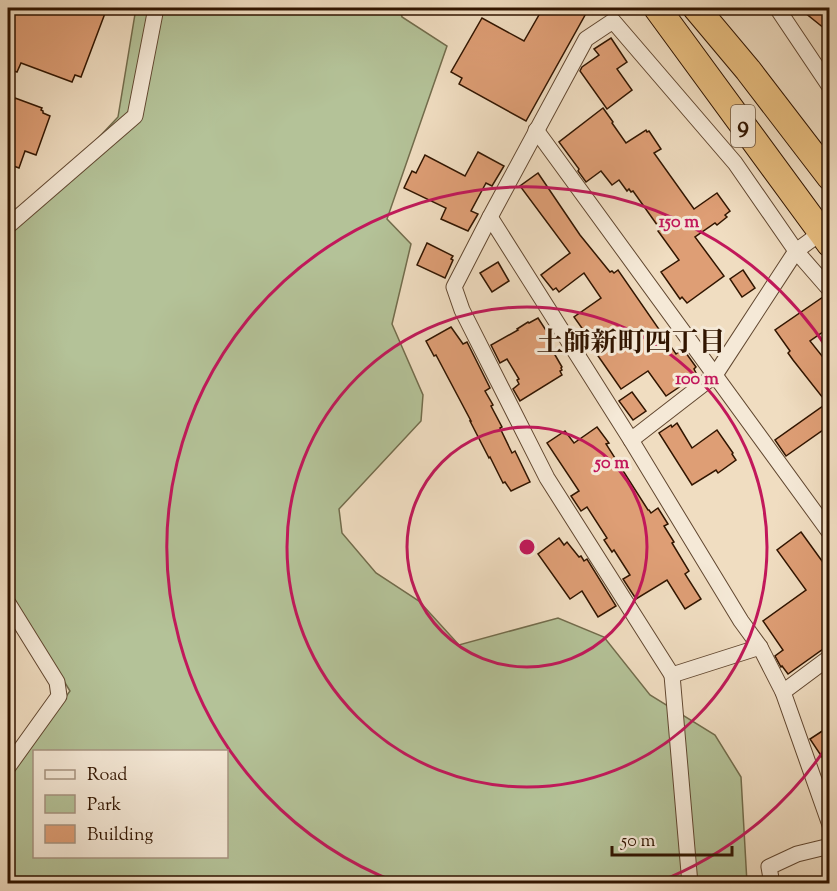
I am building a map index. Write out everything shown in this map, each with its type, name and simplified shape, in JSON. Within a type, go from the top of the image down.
[{"type":"highway","name":"9","points":[[657,8],[820,242]]},
{"type":"highway","name":"9","points":[[665,8],[830,217]]},
{"type":"highway","name":"9","points":[[696,8],[748,70],[830,177]]},
{"type":"highway","name":"9","points":[[715,8],[772,76],[830,154]]},
{"type":"street","points":[[8,226],[135,116],[156,8]]},
{"type":"street","points":[[777,8],[830,87]]},
{"type":"street","points":[[690,884],[672,675],[547,478],[462,310],[454,286],[586,39],[613,21],[735,163],[796,251],[830,290]]},
{"type":"street","points":[[536,130],[830,532]]},
{"type":"street","points":[[489,217],[631,440],[741,621],[760,647],[783,692],[830,825]]},
{"type":"street","points":[[631,440],[715,375],[796,251],[820,242]]},
{"type":"street","points":[[8,603],[57,682],[59,696],[8,767]]},
{"type":"street","points":[[672,675],[760,647]]},
{"type":"street","points":[[783,692],[830,657]]},
{"type":"street","points":[[771,884],[769,867],[797,854],[830,846]]},
{"type":"green space","points":[[136,8],[400,8],[402,17],[447,46],[387,219],[411,244],[392,324],[423,395],[421,421],[339,509],[342,533],[376,573],[419,601],[459,645],[558,618],[604,637],[650,695],[715,735],[741,777],[747,883],[8,883],[8,778],[70,691],[8,589],[8,234],[118,117]]},
{"type":"building","points":[[8,8],[107,8],[81,77],[75,75],[72,82],[21,63],[17,72],[8,69]]},
{"type":"building","points":[[543,8],[589,8],[526,121],[459,84],[462,78],[451,72],[482,18],[524,41]]},
{"type":"building","points":[[799,8],[830,8],[830,33]]},
{"type":"building","points":[[611,38],[627,62],[617,69],[632,90],[607,109],[580,71],[599,55],[594,49]]},
{"type":"building","points":[[15,98],[42,108],[43,113],[50,116],[36,155],[25,151],[19,168],[8,164],[8,99],[14,101]]},
{"type":"building","points":[[603,108],[626,143],[646,130],[649,131],[661,149],[654,153],[694,209],[717,193],[730,211],[725,215],[727,217],[717,225],[715,223],[695,237],[724,276],[687,303],[682,297],[680,299],[661,272],[679,260],[633,191],[629,189],[627,191],[619,180],[612,185],[601,171],[586,182],[559,142]]},
{"type":"building","points":[[478,152],[504,166],[492,186],[486,183],[471,211],[478,214],[468,231],[441,219],[446,208],[404,188],[412,171],[416,173],[425,155],[465,176]]},
{"type":"building","points":[[538,173],[580,235],[610,272],[614,273],[618,270],[676,354],[680,351],[683,355],[686,353],[696,367],[694,369],[697,375],[666,396],[648,371],[621,389],[587,340],[589,338],[574,317],[601,298],[584,273],[559,292],[556,288],[553,290],[541,275],[570,253],[520,186]]},
{"type":"building","points":[[427,243],[453,256],[445,278],[417,265]]},
{"type":"building","points":[[498,262],[509,281],[492,292],[480,273]]},
{"type":"building","points":[[743,270],[755,288],[742,297],[730,279]]},
{"type":"building","points":[[823,297],[830,307],[830,327],[810,341],[830,366],[830,425],[786,456],[775,440],[827,403],[788,353],[790,351],[775,330]]},
{"type":"building","points":[[538,318],[551,338],[548,339],[562,367],[560,371],[562,375],[520,401],[513,389],[519,384],[517,380],[519,379],[507,359],[500,363],[491,345]]},
{"type":"building","points":[[451,327],[463,344],[467,342],[490,388],[485,391],[502,427],[500,428],[512,453],[515,451],[530,482],[511,491],[505,482],[503,483],[436,355],[434,356],[426,341]]},
{"type":"building","points":[[632,392],[646,411],[633,420],[619,401]]},
{"type":"building","points":[[677,423],[692,448],[717,430],[736,460],[718,473],[716,470],[692,485],[659,433]]},
{"type":"building","points":[[597,427],[609,443],[606,444],[648,510],[651,513],[658,508],[668,524],[664,526],[689,571],[685,574],[701,599],[685,609],[667,580],[636,599],[623,579],[630,575],[614,550],[612,552],[604,540],[607,538],[587,507],[581,511],[571,496],[579,491],[547,443],[565,431],[574,443]]},
{"type":"building","points":[[801,532],[830,572],[830,644],[788,674],[775,656],[783,650],[763,621],[806,590],[777,550]]},
{"type":"building","points":[[559,538],[564,545],[567,542],[584,561],[587,559],[616,606],[598,617],[582,591],[570,599],[538,554]]},
{"type":"building","points":[[830,726],[830,769],[810,739]]},
{"type":"district","name":"土師新町四丁目","points":[[631,344]]}]
